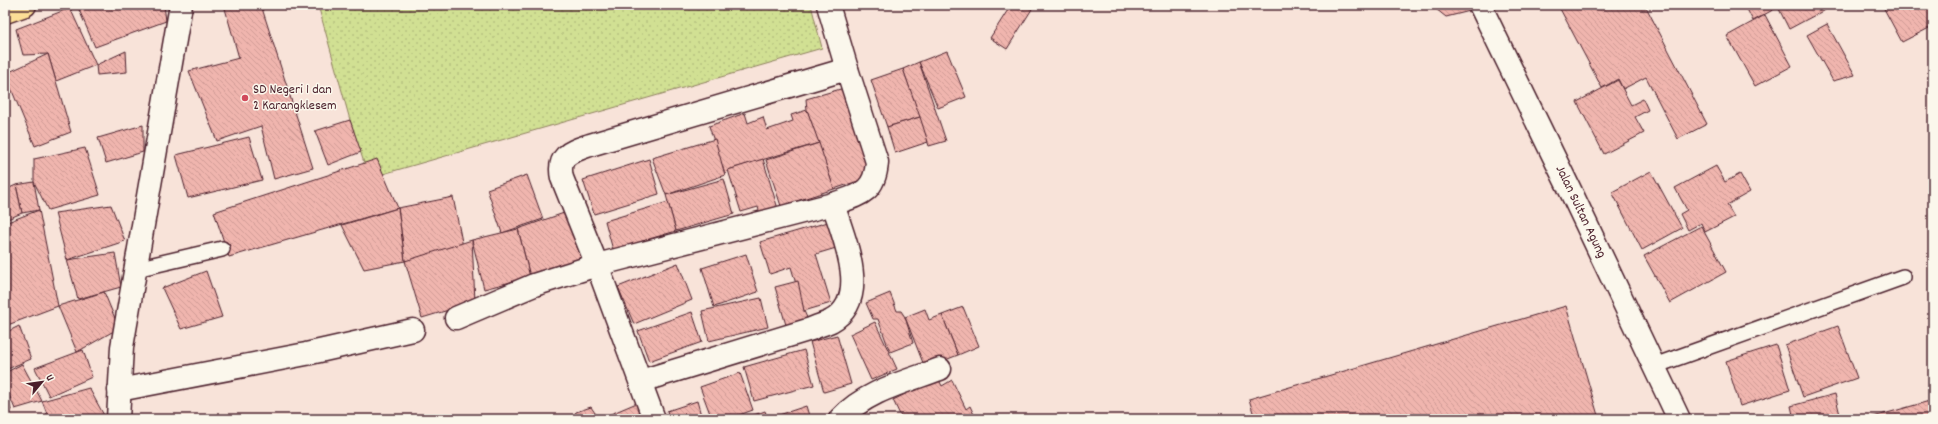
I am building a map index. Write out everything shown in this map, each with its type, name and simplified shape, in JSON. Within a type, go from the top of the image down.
[{"type":"main road","points":[[5,12],[26,5]]},
{"type":"street","points":[[118,419],[122,347],[181,5]]},
{"type":"street","points":[[456,318],[534,286],[597,265],[833,204],[857,196],[870,188],[876,175],[877,162],[828,5]]},
{"type":"street","name":"Jalan Sultan Agung","points":[[1480,5],[1679,419]]},
{"type":"street","points":[[654,419],[597,265],[562,178],[560,167],[565,156],[573,151],[590,145],[847,69]]},
{"type":"street","points":[[641,381],[811,329],[832,321],[842,312],[854,287],[853,272],[833,204]]},
{"type":"street","points":[[119,390],[306,354],[413,330]]},
{"type":"street","points":[[840,419],[851,407],[869,396],[940,369]]},
{"type":"lane","points":[[136,269],[222,249]]},
{"type":"lane","points":[[1654,366],[1903,277]]},
{"type":"green space","points":[[318,5],[811,5],[822,48],[369,178],[350,120]]},
{"type":"building","points":[[77,5],[164,5],[166,21],[95,47]]},
{"type":"building","name":"SD Negeri 1 dan 2 Karangklesem","points":[[224,5],[261,5],[313,168],[274,179],[261,126],[217,141],[189,71],[239,58]]},
{"type":"building","points":[[1011,5],[1026,5],[1032,9],[1007,49],[990,38]]},
{"type":"building","points":[[1431,5],[1467,5],[1470,11],[1446,17]]},
{"type":"building","points":[[1558,5],[1645,5],[1707,124],[1678,139],[1646,77],[1623,89],[1618,79],[1602,88]]},
{"type":"building","points":[[1745,5],[1834,5],[1789,29],[1778,7],[1753,21]]},
{"type":"building","points":[[1882,5],[1933,5],[1933,26],[1902,42]]},
{"type":"building","points":[[70,8],[96,65],[56,81],[48,54],[23,55],[16,29]]},
{"type":"building","points":[[1765,15],[1792,66],[1755,86],[1727,36]]},
{"type":"building","points":[[1827,24],[1855,75],[1833,81],[1807,35]]},
{"type":"building","points":[[126,51],[127,72],[97,75],[96,65]]},
{"type":"building","points":[[947,51],[966,97],[938,108],[919,62]]},
{"type":"building","points":[[48,54],[71,132],[35,146],[5,74]]},
{"type":"building","points":[[919,62],[946,141],[929,146],[903,69]]},
{"type":"building","points":[[903,69],[920,117],[887,127],[871,80]]},
{"type":"building","points":[[1618,80],[1631,105],[1643,99],[1648,110],[1635,117],[1644,133],[1604,154],[1577,102]]},
{"type":"building","points":[[844,88],[870,177],[834,189],[807,110],[806,99]]},
{"type":"building","points":[[807,110],[819,143],[728,170],[725,175],[709,126],[745,113],[748,123],[763,117],[767,130],[793,121],[791,115]]},
{"type":"building","points":[[920,117],[928,142],[895,153],[887,127]]},
{"type":"building","points":[[350,120],[361,152],[328,165],[315,131]]},
{"type":"building","points":[[143,125],[143,152],[106,163],[98,138]]},
{"type":"building","points":[[249,137],[262,180],[188,198],[176,155]]},
{"type":"building","points":[[715,139],[725,175],[666,195],[652,158]]},
{"type":"building","points":[[819,143],[834,189],[781,206],[766,160]]},
{"type":"building","points":[[85,148],[100,195],[48,210],[34,182],[34,159]]},
{"type":"building","points":[[377,159],[398,208],[229,257],[214,212]]},
{"type":"building","points":[[649,159],[659,194],[594,214],[583,180]]},
{"type":"building","points":[[763,159],[778,209],[760,214],[758,207],[741,212],[728,170]]},
{"type":"building","points":[[1716,166],[1725,182],[1740,174],[1750,192],[1727,205],[1734,217],[1705,232],[1701,223],[1688,230],[1680,214],[1687,210],[1675,188]]},
{"type":"building","points":[[1651,171],[1682,228],[1642,250],[1612,192]]},
{"type":"building","points":[[527,175],[543,219],[502,233],[487,189]]},
{"type":"building","points":[[724,179],[734,214],[676,231],[666,195]]},
{"type":"building","points":[[34,182],[39,210],[22,213],[16,185]]},
{"type":"building","points":[[16,185],[22,213],[5,220],[5,190]]},
{"type":"building","points":[[453,197],[464,252],[405,261],[398,208]]},
{"type":"building","points":[[668,202],[676,231],[613,250],[605,221]]},
{"type":"building","points":[[111,205],[125,241],[67,260],[55,213]]},
{"type":"building","points":[[398,208],[405,261],[364,269],[342,225]]},
{"type":"building","points":[[39,210],[58,306],[5,326],[5,223]]},
{"type":"building","points":[[564,213],[584,257],[530,277],[518,229]]},
{"type":"building","points":[[828,222],[836,248],[816,254],[831,303],[804,311],[791,267],[770,274],[760,242]]},
{"type":"building","points":[[1701,226],[1726,272],[1670,303],[1644,256]]},
{"type":"building","points":[[518,229],[530,277],[484,289],[472,240]]},
{"type":"building","points":[[472,240],[475,302],[422,318],[405,261]]},
{"type":"building","points":[[115,253],[121,287],[78,299],[67,260]]},
{"type":"building","points":[[746,254],[758,292],[714,307],[702,268]]},
{"type":"building","points":[[678,263],[692,300],[634,324],[618,287]]},
{"type":"building","points":[[206,271],[222,317],[181,329],[162,288]]},
{"type":"building","points":[[798,281],[804,311],[808,320],[786,325],[775,287]]},
{"type":"building","points":[[104,292],[119,328],[77,352],[58,306]]},
{"type":"building","points":[[890,293],[897,311],[901,311],[905,317],[913,343],[890,352],[878,319],[873,319],[866,303]]},
{"type":"building","points":[[761,298],[768,327],[709,341],[702,311]]},
{"type":"building","points":[[1566,306],[1599,419],[1255,419],[1249,399]]},
{"type":"building","points":[[963,307],[979,346],[958,355],[942,315]]},
{"type":"building","points":[[925,309],[929,320],[942,315],[958,355],[925,368],[905,317]]},
{"type":"building","points":[[692,312],[702,342],[649,361],[638,331]]},
{"type":"building","points":[[875,322],[897,369],[871,380],[850,334]]},
{"type":"building","points":[[19,326],[31,359],[5,370],[5,333]]},
{"type":"building","points":[[1838,326],[1857,378],[1803,397],[1785,345]]},
{"type":"building","points":[[837,335],[851,384],[824,392],[810,342]]},
{"type":"building","points":[[1776,345],[1790,390],[1740,406],[1726,361]]},
{"type":"building","points":[[83,350],[92,377],[49,396],[35,368]]},
{"type":"building","points":[[804,350],[814,385],[754,401],[744,367]]},
{"type":"building","points":[[22,364],[42,401],[15,409],[5,385],[5,373]]},
{"type":"building","points":[[740,373],[753,410],[728,419],[712,419],[700,387]]},
{"type":"building","points":[[938,378],[942,386],[952,380],[966,409],[970,406],[976,419],[902,419],[893,400]]},
{"type":"building","points":[[89,388],[106,419],[49,419],[42,401]]},
{"type":"building","points":[[5,390],[11,410],[5,413]]},
{"type":"building","points":[[1835,394],[1841,419],[1794,419],[1791,406]]},
{"type":"building","points":[[1933,400],[1933,419],[1866,419]]},
{"type":"building","points":[[697,401],[702,419],[670,419],[667,411]]},
{"type":"building","points":[[639,402],[645,419],[599,419]]},
{"type":"building","points":[[806,406],[810,419],[770,419],[770,418]]},
{"type":"building","points":[[591,407],[599,419],[572,419],[576,412]]},
{"type":"building","points":[[765,411],[768,419],[743,419]]},
{"type":"building","points":[[1766,415],[1767,419],[1756,419]]},
{"type":"place","name":"SD Negeri 1 dan 2 Karangklesem","points":[[245,98]]}]
